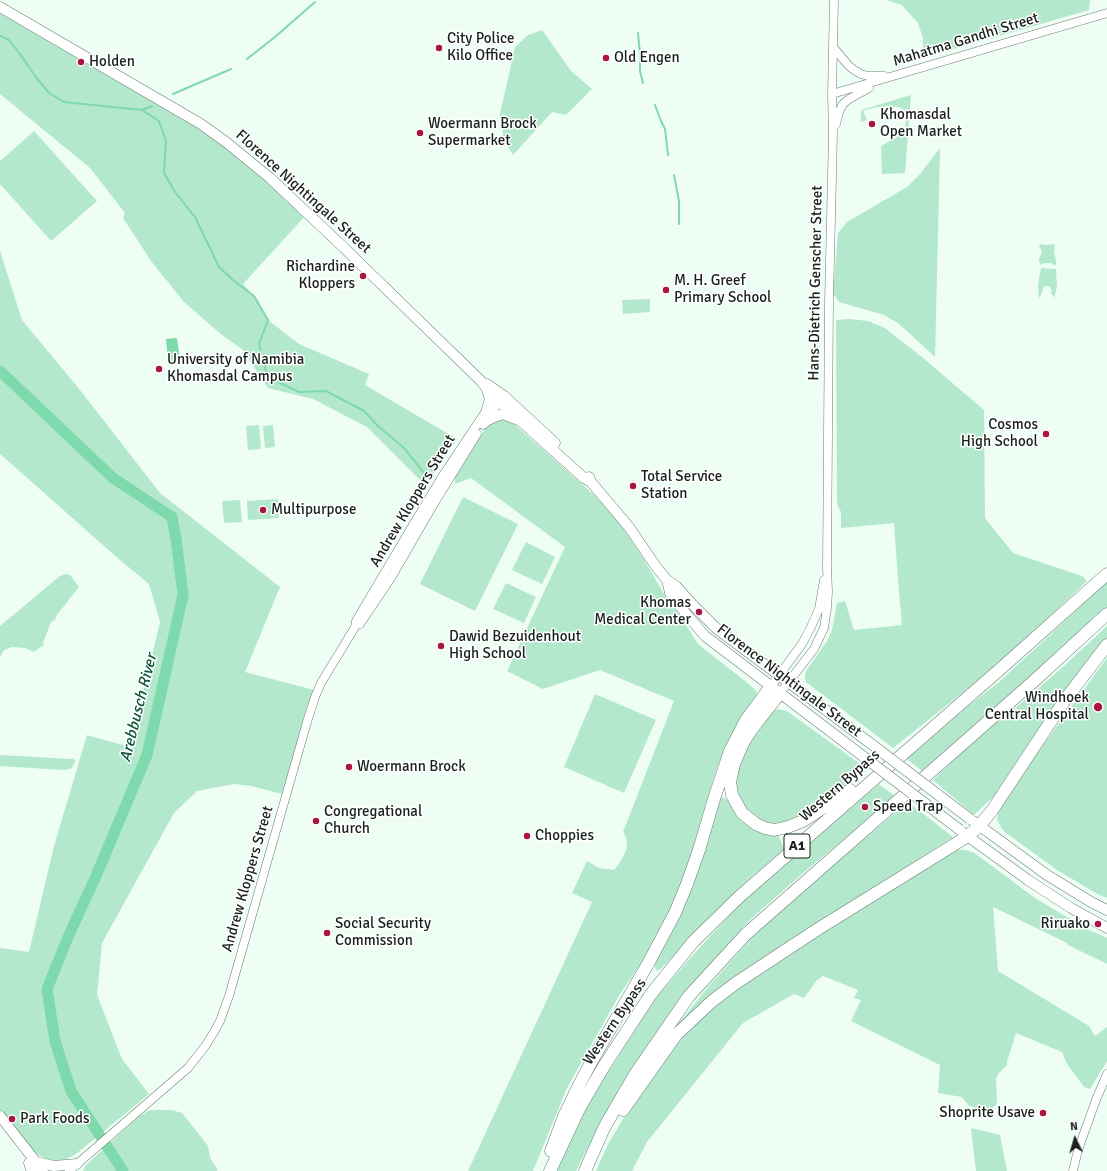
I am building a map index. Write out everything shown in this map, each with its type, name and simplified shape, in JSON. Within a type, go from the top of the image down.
[{"type":"highway","name":"Western Bypass","points":[[550,1171],[579,1109],[604,1066],[651,994],[693,942],[739,897],[1107,574]]},
{"type":"highway","name":"A1","points":[[585,1171],[604,1128],[634,1076],[689,996],[746,934],[983,727],[1107,614]]},
{"type":"highway","points":[[588,1171],[626,1104],[676,1035],[711,1002],[736,983],[964,833],[975,822],[991,812],[1065,700],[1107,645]]},
{"type":"highway","points":[[775,689],[743,743],[734,764],[730,782],[732,795],[736,804],[742,813],[756,824],[774,830],[788,827],[803,821],[889,765]]},
{"type":"highway","points":[[543,1171],[564,1116],[579,1085],[675,913],[699,850],[730,751],[746,720],[775,689]]},
{"type":"main road","name":"Florence Nightingale Street","points":[[0,6],[201,124],[226,142],[270,178],[335,239],[484,385],[541,430],[586,474],[629,527],[667,580],[676,586],[717,629],[1048,875],[1091,902],[1107,910]]},
{"type":"main road","points":[[484,385],[490,399],[487,409]]},
{"type":"main road","name":"Florence Nightingale Street","points":[[499,397],[526,425],[584,478],[591,482]]},
{"type":"main road","points":[[484,424],[494,417],[503,414],[526,425]]},
{"type":"main road","name":"Florence Nightingale Street","points":[[667,580],[670,593],[705,636],[1028,880],[1071,908],[1107,928]]},
{"type":"main road","points":[[0,1116],[34,1167]]},
{"type":"main road","points":[[0,1124],[34,1167],[43,1171]]},
{"type":"main road","points":[[34,1167],[78,1165]]},
{"type":"street","name":"Hans-Dietrich Genscher Street","points":[[775,689],[789,682],[814,649],[824,628],[828,608],[829,301],[833,134],[832,94],[834,0]]},
{"type":"street","name":"Mahatma Gandhi Street","points":[[832,94],[900,75],[1107,12]]},
{"type":"street","points":[[833,47],[848,65],[861,74],[868,76],[900,75]]},
{"type":"street","points":[[833,134],[839,112],[843,104],[861,91],[900,75]]},
{"type":"street","name":"Andrew Kloppers Street","points":[[78,1165],[94,1149],[195,1060],[220,1021],[233,982],[315,697],[321,683],[355,627],[356,621],[442,477],[487,409],[499,397]]},
{"type":"street","name":"Andrew Kloppers Street","points":[[355,627],[359,625],[388,583],[499,397]]},
{"type":"street","name":"Hans-Dietrich Genscher Street","points":[[775,689],[778,674],[802,644],[816,617],[821,600],[827,567]]},
{"type":"street","points":[[1073,1171],[1078,1150],[1107,1074]]},
{"type":"street","points":[[69,1171],[78,1165]]},
{"type":"shaded area","points":[[886,0],[1090,0],[1089,10],[923,58],[923,38],[918,23],[902,5]]},
{"type":"shaded area","points":[[0,7],[201,124],[307,214],[243,284],[254,296],[268,320],[299,344],[369,374],[365,385],[457,439],[425,485],[367,427],[313,399],[268,388],[242,349],[222,335],[184,302],[151,261],[123,218],[125,213],[90,168],[0,94]]},
{"type":"shaded area","points":[[542,30],[571,71],[592,89],[566,115],[552,112],[513,155],[504,141],[500,114],[515,47],[528,35]]},
{"type":"shaded area","points":[[911,95],[905,173],[882,174],[881,146],[904,133],[906,120],[903,109],[885,106],[872,108],[863,111],[867,120],[861,122],[861,110]]},
{"type":"shaded area","points":[[34,131],[97,201],[51,241],[0,184],[0,161]]},
{"type":"shaded area","points":[[940,148],[935,357],[898,323],[884,315],[839,302],[833,293],[838,233],[847,222],[907,187],[920,174]]},
{"type":"shaded area","points":[[1041,244],[1055,245],[1054,252],[1056,265],[1051,263],[1040,264],[1039,260],[1042,251],[1039,247]]},
{"type":"shaded area","points":[[0,251],[22,320],[80,390],[160,493],[280,587],[245,672],[318,691],[286,795],[251,786],[234,784],[197,791],[174,813],[102,943],[97,995],[122,1059],[149,1094],[76,1154],[66,1159],[57,1161],[45,1159],[33,1151],[0,1112],[0,948],[29,952],[54,846],[87,735],[130,747],[160,622],[149,584],[0,454]]},
{"type":"shaded area","points":[[1041,268],[1056,269],[1057,287],[1054,298],[1051,293],[1052,290],[1049,286],[1045,286],[1039,298],[1038,285]]},
{"type":"shaded area","points":[[650,299],[650,312],[623,314],[622,300]]},
{"type":"shaded area","points":[[849,319],[868,321],[885,328],[922,357],[984,410],[985,518],[1013,553],[1082,576],[1087,581],[1025,640],[971,686],[893,748],[806,682],[805,677],[806,671],[827,641],[832,630],[837,603],[845,601],[854,630],[902,625],[894,523],[841,528],[841,512],[837,504],[836,320]]},
{"type":"shaded area","points":[[176,338],[180,359],[169,361],[166,339]]},
{"type":"shaded area","points":[[495,420],[505,420],[514,424],[593,494],[616,518],[643,558],[671,606],[677,611],[698,644],[749,684],[756,691],[757,695],[741,719],[726,746],[717,768],[685,875],[663,926],[644,959],[620,994],[567,1088],[533,1171],[468,1171],[592,902],[572,893],[587,861],[599,868],[614,870],[621,861],[627,848],[626,837],[623,832],[674,701],[600,670],[543,689],[507,671],[565,547],[471,478],[455,484],[455,475],[485,429]]},
{"type":"shaded area","points":[[259,425],[261,449],[248,450],[246,426]]},
{"type":"shaded area","points":[[273,425],[275,447],[265,448],[263,426]]},
{"type":"shaded area","points":[[463,497],[518,524],[475,611],[420,584]]},
{"type":"shaded area","name":"Multipurpose","points":[[278,499],[279,518],[248,520],[247,501]]},
{"type":"shaded area","points":[[240,500],[242,522],[224,523],[222,501]]},
{"type":"shaded area","points":[[526,542],[555,557],[542,584],[512,570]]},
{"type":"shaded area","points":[[65,574],[70,575],[79,587],[56,616],[55,620],[51,622],[43,643],[44,646],[40,647],[34,652],[25,648],[12,647],[4,650],[0,657],[0,626],[60,576]]},
{"type":"shaded area","points":[[1107,582],[1107,610],[922,771],[907,759],[967,707],[999,682]]},
{"type":"shaded area","points":[[506,583],[536,597],[524,623],[493,609]]},
{"type":"shaded area","points":[[1107,626],[1107,638],[1054,707],[994,796],[974,815],[933,780],[979,736],[1013,710]]},
{"type":"shaded area","points":[[1107,658],[1107,898],[1099,895],[1057,870],[1006,833],[997,820],[999,811],[1021,775]]},
{"type":"shaded area","points":[[595,694],[656,720],[624,793],[564,767]]},
{"type":"shaded area","points":[[777,709],[787,711],[867,769],[816,808],[782,824],[760,821],[742,806],[737,795],[736,779],[748,746],[771,713]]},
{"type":"shaded area","points":[[0,755],[73,758],[75,761],[70,769],[63,770],[0,766]]},
{"type":"shaded area","points":[[879,784],[895,796],[801,875],[745,925],[679,1001],[663,1023],[638,1060],[609,1108],[576,1171],[555,1171],[592,1097],[656,998],[691,957],[743,901]]},
{"type":"shaded area","points":[[721,796],[727,800],[735,813],[778,834],[784,849],[730,897],[658,971],[655,968],[655,963]]},
{"type":"shaded area","points":[[908,802],[953,837],[779,948],[676,1031],[675,1028],[708,987],[767,921]]},
{"type":"shaded area","points":[[967,850],[976,854],[1035,898],[1087,929],[1107,938],[1107,964],[993,907],[998,971],[1089,1026],[1095,1036],[1107,1027],[1107,1061],[1090,1089],[1084,1087],[1067,1064],[1062,1052],[1016,1033],[1007,1065],[998,1074],[996,1079],[997,1104],[991,1109],[981,1110],[969,1106],[962,1097],[938,1093],[940,1065],[851,1021],[861,1000],[854,998],[858,990],[823,976],[817,980],[804,998],[794,994],[743,1023],[647,1142],[632,1171],[596,1171],[608,1144],[642,1088],[667,1054],[700,1020],[737,989],[794,950],[950,852]]},
{"type":"shaded area","points":[[150,1110],[172,1110],[182,1113],[208,1146],[210,1158],[218,1170],[83,1171],[85,1166],[139,1116]]},
{"type":"shaded area","points":[[971,1128],[1000,1135],[1007,1171],[976,1171]]},
{"type":"waterway","points":[[247,59],[315,2]]},
{"type":"waterway","points":[[638,33],[640,71],[643,83]]},
{"type":"waterway","points":[[0,36],[9,40],[49,93],[64,102],[142,110],[159,121],[166,141],[164,173],[175,192],[195,217],[219,267],[234,281],[254,296],[268,320],[259,344],[268,377],[299,392],[326,391],[364,411],[378,426],[404,448],[425,474]]},
{"type":"waterway","points":[[173,94],[231,69]]},
{"type":"waterway","points":[[655,105],[665,129],[668,155]]},
{"type":"waterway","points":[[142,110],[152,106]]},
{"type":"waterway","points":[[674,175],[679,201],[679,224]]},
{"type":"waterway","name":"Arebbusch River","points":[[0,371],[113,478],[172,517],[176,539],[183,595],[147,755],[47,989],[55,1041],[71,1091],[123,1171]]},
{"type":"place","name":"City Police Kilo Office","points":[[439,48]]},
{"type":"place","name":"Old Engen","points":[[606,58]]},
{"type":"place","name":"Holden","points":[[81,62]]},
{"type":"place","name":"Khomasdal Open Market","points":[[872,124]]},
{"type":"place","name":"Woermann Brock Supermarket","points":[[420,133]]},
{"type":"place","name":"Richardine Kloppers","points":[[363,276]]},
{"type":"place","name":"M. H. Greef Primary School","points":[[666,290]]},
{"type":"place","name":"University of Namibia Khomasdal Campus","points":[[159,369]]},
{"type":"place","name":"Cosmos High School","points":[[1046,434]]},
{"type":"place","name":"Total Service Station","points":[[633,486]]},
{"type":"place","name":"Multipurpose","points":[[263,510]]},
{"type":"place","name":"Khomas Medical Center","points":[[699,612]]},
{"type":"place","name":"Dawid Bezuidenhout High School","points":[[441,646]]},
{"type":"place","name":"Windhoek Central Hospital","points":[[1098,707]]},
{"type":"place","name":"Woermann Brock","points":[[349,767]]},
{"type":"place","name":"Speed Trap","points":[[865,807]]},
{"type":"place","name":"Congregational Church","points":[[316,821]]},
{"type":"place","name":"Choppies","points":[[527,836]]},
{"type":"place","name":"Riruako","points":[[1098,924]]},
{"type":"place","name":"Social Security Commission","points":[[327,933]]},
{"type":"place","name":"Shoprite Usave","points":[[1043,1113]]},
{"type":"place","name":"Park Foods","points":[[12,1119]]}]
